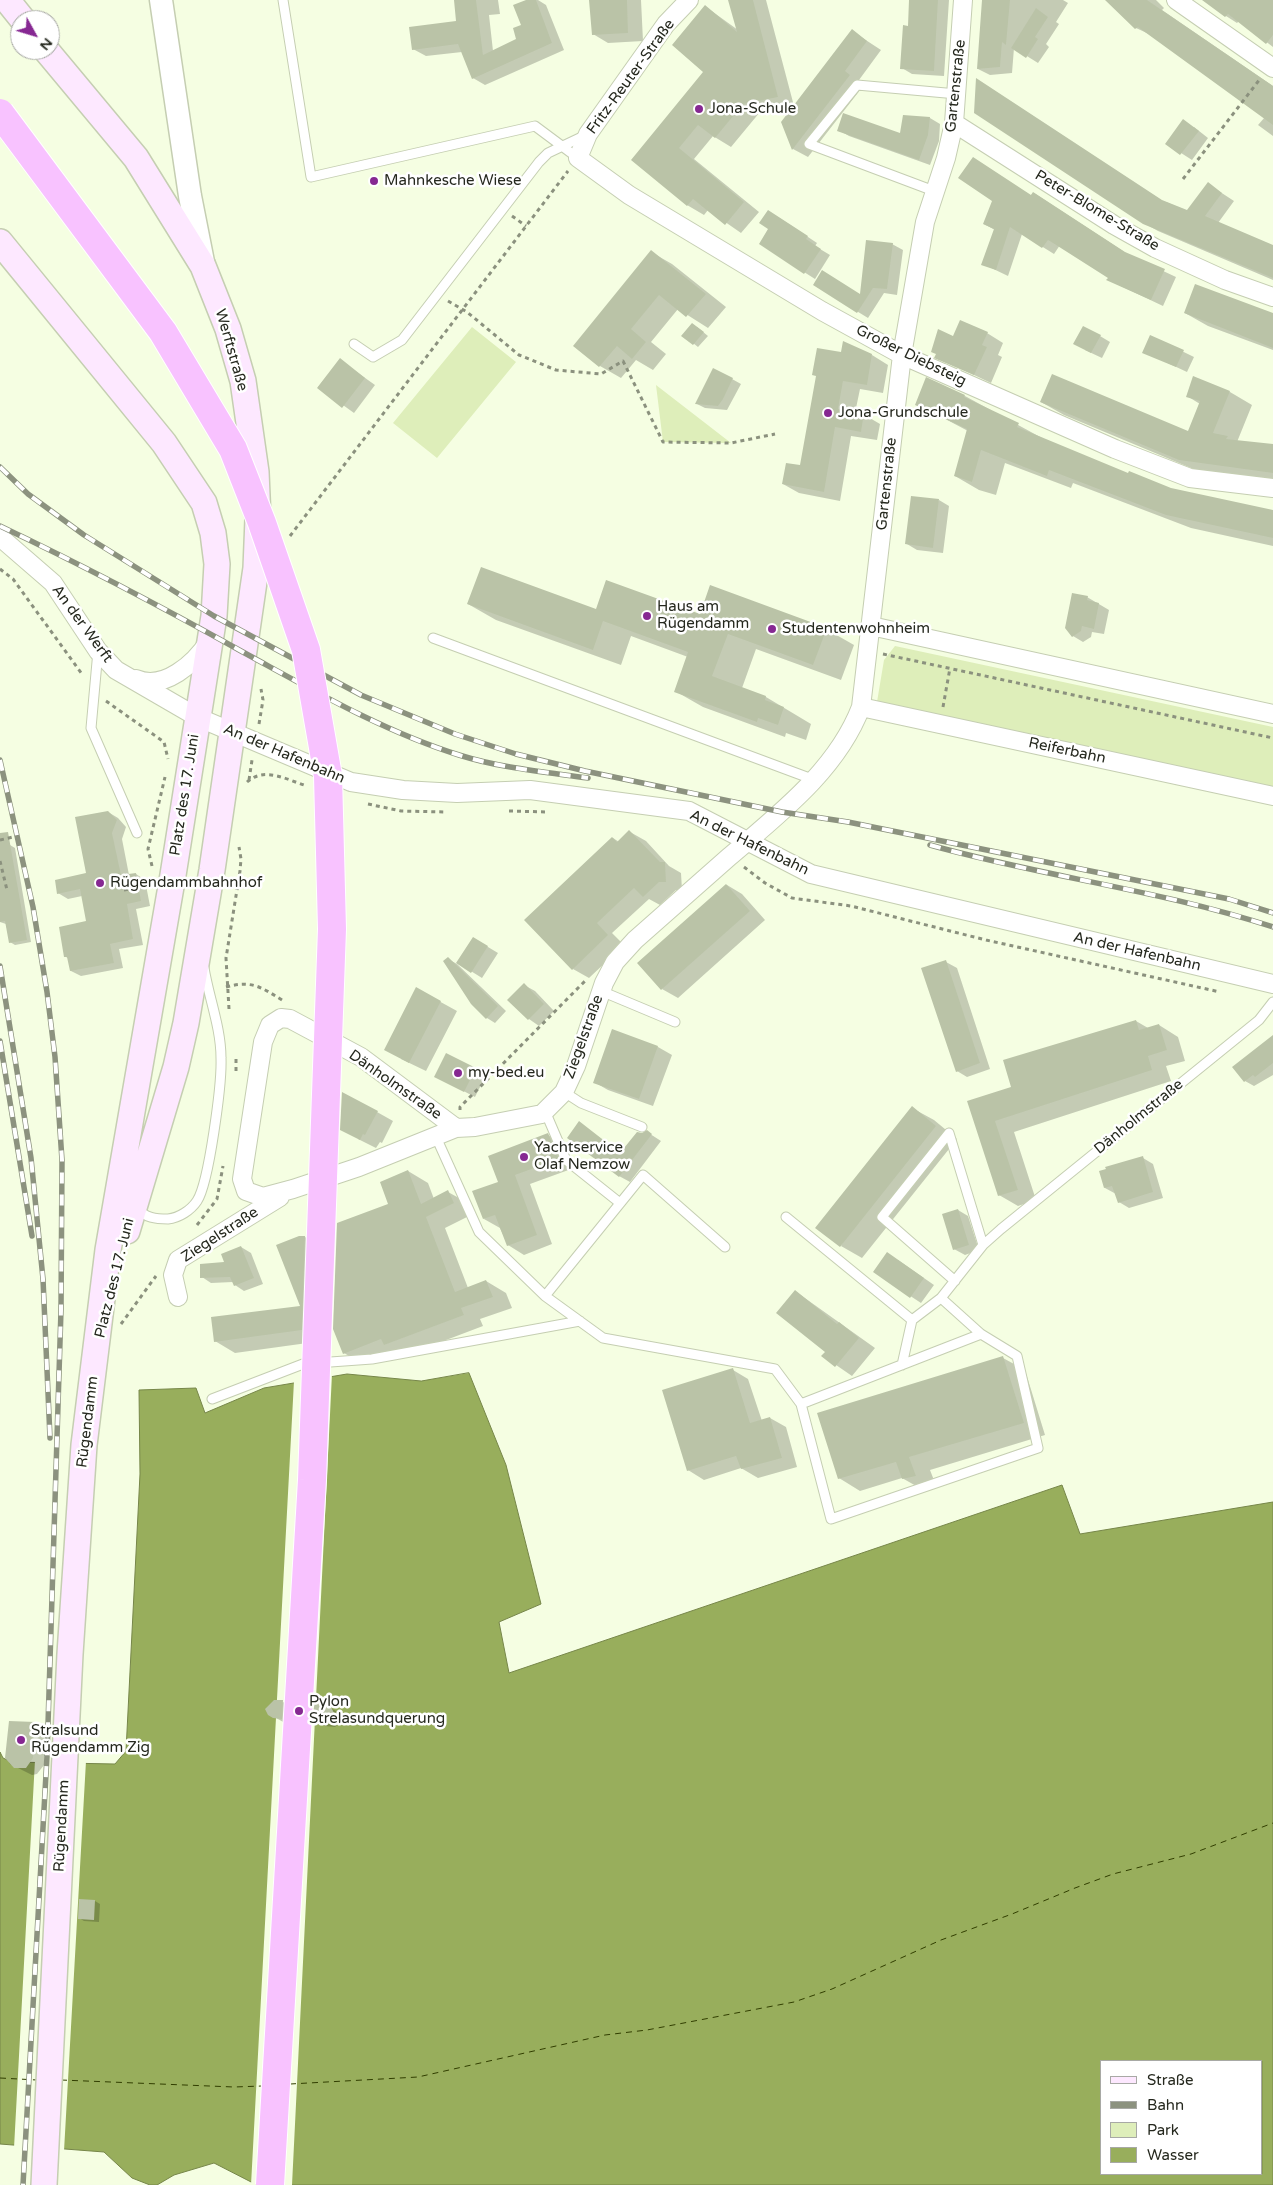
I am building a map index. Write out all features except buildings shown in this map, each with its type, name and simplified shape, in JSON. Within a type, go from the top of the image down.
[{"type":"highway","points":[[0,113],[164,332],[233,450],[262,523],[306,650],[328,776],[332,929],[312,1480],[270,2185]]},
{"type":"main road","points":[[54,60],[136,158],[203,266]]},
{"type":"main road","points":[[0,242],[164,443],[204,503],[213,533],[217,564],[214,616],[197,717]]},
{"type":"main road","name":"Werftstraße","points":[[203,266],[228,330],[243,381],[256,472],[258,519],[256,568],[232,733]]},
{"type":"main road","name":"Platz des 17. Juni","points":[[97,1347],[108,1250],[197,717]]},
{"type":"main road","name":"Platz des 17. Juni","points":[[97,1347],[134,1204],[176,1067],[202,926],[232,733]]},
{"type":"main road","name":"Rügendamm","points":[[44,2185],[70,1654],[84,1445],[97,1347]]},
{"type":"street","name":"Werftstraße","points":[[161,0],[190,196],[203,266]]},
{"type":"street","name":"Fritz-Reuter-Straße","points":[[578,158],[588,134],[666,24],[689,0]]},
{"type":"street","name":"Gartenstraße","points":[[748,841],[782,812],[832,760],[852,730],[861,707],[902,355],[918,256],[934,191],[946,158],[954,123],[963,0]]},
{"type":"street","points":[[1176,0],[1272,67]]},
{"type":"street","name":"Peter-Blome-Straße","points":[[954,123],[1114,225],[1155,248],[1225,280],[1273,297]]},
{"type":"street","name":"Großer Diebsteig","points":[[578,158],[629,195],[822,311],[902,355],[1115,449],[1190,478],[1273,488]]},
{"type":"street","name":"An der Werft","points":[[0,537],[53,583],[98,650],[116,670],[197,717]]},
{"type":"street","points":[[871,626],[1273,714]]},
{"type":"street","points":[[116,670],[142,681],[158,681],[190,664],[209,641]]},
{"type":"street","name":"Reiferbahn","points":[[861,707],[1273,796]]},
{"type":"street","name":"An der Hafenbahn","points":[[197,717],[351,782],[403,790],[457,793],[530,790],[689,811],[811,874],[1273,984]]},
{"type":"street","name":"Ziegelstraße","points":[[263,1042],[242,1180],[246,1191],[263,1197],[293,1189],[456,1128],[503,1122],[542,1114],[564,1092],[576,1066],[601,991],[615,962],[635,940],[748,841]]},
{"type":"street","name":"Dänholmstraße","points":[[263,1042],[270,1026],[281,1018],[290,1019],[361,1057],[456,1128]]},
{"type":"street","name":"Ziegelstraße","points":[[178,1297],[173,1275],[178,1260],[293,1189]]},
{"type":"lane","points":[[283,0],[311,177],[535,126],[578,158]]},
{"type":"lane","points":[[934,191],[809,144],[857,85],[957,94]]},
{"type":"lane","points":[[354,344],[373,357],[388,350],[402,340],[539,162],[548,153],[588,134]]},
{"type":"lane","points":[[433,638],[812,779]]},
{"type":"lane","points":[[98,650],[91,728],[137,833]]},
{"type":"lane","points":[[124,1162],[127,1192],[142,1214],[157,1219],[172,1218],[185,1213],[196,1202],[205,1184],[220,1078],[221,1058],[219,1037],[205,972],[202,926]]},
{"type":"lane","points":[[601,991],[675,1022]]},
{"type":"lane","name":"Dänholmstraße","points":[[912,1320],[941,1298],[984,1245],[1001,1229],[1259,1020],[1273,1002]]},
{"type":"lane","points":[[564,1092],[581,1103],[642,1127]]},
{"type":"lane","points":[[545,1111],[566,1160],[620,1203]]},
{"type":"lane","points":[[955,1281],[882,1217],[949,1133],[984,1245]]},
{"type":"lane","points":[[436,1137],[479,1232],[545,1296],[603,1338],[775,1369],[801,1404],[831,1519],[1038,1448],[1017,1356],[981,1334],[941,1298]]},
{"type":"lane","points":[[545,1296],[643,1175],[725,1247]]},
{"type":"lane","points":[[786,1217],[912,1320],[902,1365]]},
{"type":"lane","points":[[212,1399],[303,1364],[372,1359],[580,1321]]},
{"type":"lane","points":[[801,1404],[981,1334]]},
{"type":"path","points":[[1183,180],[1272,67]]},
{"type":"path","points":[[284,542],[461,308],[578,158]]},
{"type":"path","points":[[437,295],[461,308],[519,355],[556,370],[601,374],[623,361],[663,442],[730,443],[776,434]]},
{"type":"path","points":[[868,651],[1273,738]]},
{"type":"path","points":[[940,724],[950,668]]},
{"type":"path","points":[[0,840],[13,837]]},
{"type":"path","points":[[230,1015],[225,971],[240,865],[238,844]]},
{"type":"path","points":[[730,856],[766,883],[792,898],[851,906],[1198,988],[1227,992]]},
{"type":"path","points":[[0,861],[7,890]]},
{"type":"path","points":[[124,890],[134,888]]},
{"type":"path","points":[[236,1051],[236,1075]]},
{"type":"path","points":[[221,1182],[224,1162]]},
{"type":"green space","points":[[472,327],[516,362],[437,458],[393,423]]},
{"type":"green space","points":[[656,385],[731,443],[663,442]]},
{"type":"green space","points":[[895,646],[1273,727],[1273,792],[877,702],[884,660]]},
{"type":"water","points":[[469,1373],[506,1465],[541,1604],[499,1622],[509,1673],[1062,1485],[1080,1534],[1273,1502],[1273,2185],[257,2185],[214,2163],[174,2175],[157,2185],[150,2185],[132,2178],[104,2152],[0,2144],[0,1752],[3,1758],[12,1762],[115,1764],[126,1751],[140,1474],[139,1390],[196,1388],[205,1413],[264,1388],[347,1374],[421,1381]]},
{"type":"pier","points":[[332,1374],[292,2185],[251,2185],[294,1381]]},
{"type":"pier","points":[[35,1760],[86,1761],[64,2151],[14,2148]]},
{"type":"ferry route","points":[[290,2084],[418,2077],[605,2035],[647,2030],[794,2002],[832,1989],[941,1940],[1075,1888],[1113,1874],[1191,1854],[1273,1823]]},
{"type":"ferry route","points":[[0,2078],[37,2080]]},
{"type":"ferry route","points":[[61,2080],[234,2087],[262,2086]]},
{"type":"railway","points":[[0,467],[28,494],[84,535],[214,616],[361,695],[455,734],[516,754],[585,771],[782,812],[848,822],[1229,899],[1273,913]]},
{"type":"railway","points":[[0,526],[182,618],[347,708],[402,734],[459,755],[490,763],[588,778]]},
{"type":"railway","points":[[0,760],[33,907],[47,992],[55,1057],[62,1160],[61,1310],[47,1756],[23,2185]]},
{"type":"railway","points":[[930,845],[1016,866],[1188,903],[1273,927]]},
{"type":"railway","points":[[0,966],[31,1158],[43,1279],[50,1438]]},
{"type":"railway","points":[[0,1041],[32,1236]]},
{"type":"place","name":"Jona-Schule","points":[[699,109]]},
{"type":"place","name":"Mahnkesche Wiese","points":[[374,181]]},
{"type":"place","name":"Jona-Grundschule","points":[[828,413]]},
{"type":"place","name":"Haus am Rügendamm","points":[[647,616]]},
{"type":"place","name":"Studentenwohnheim","points":[[772,629]]},
{"type":"place","name":"Rügendammbahnhof","points":[[100,883]]},
{"type":"place","name":"my-bed.eu","points":[[458,1073]]},
{"type":"place","name":"Yachtservice Olaf Nemzow","points":[[524,1157]]},
{"type":"place","name":"Pylon Strelasundquerung","points":[[299,1711]]},
{"type":"place","name":"Stralsund Rügendamm Zig","points":[[21,1740]]}]
